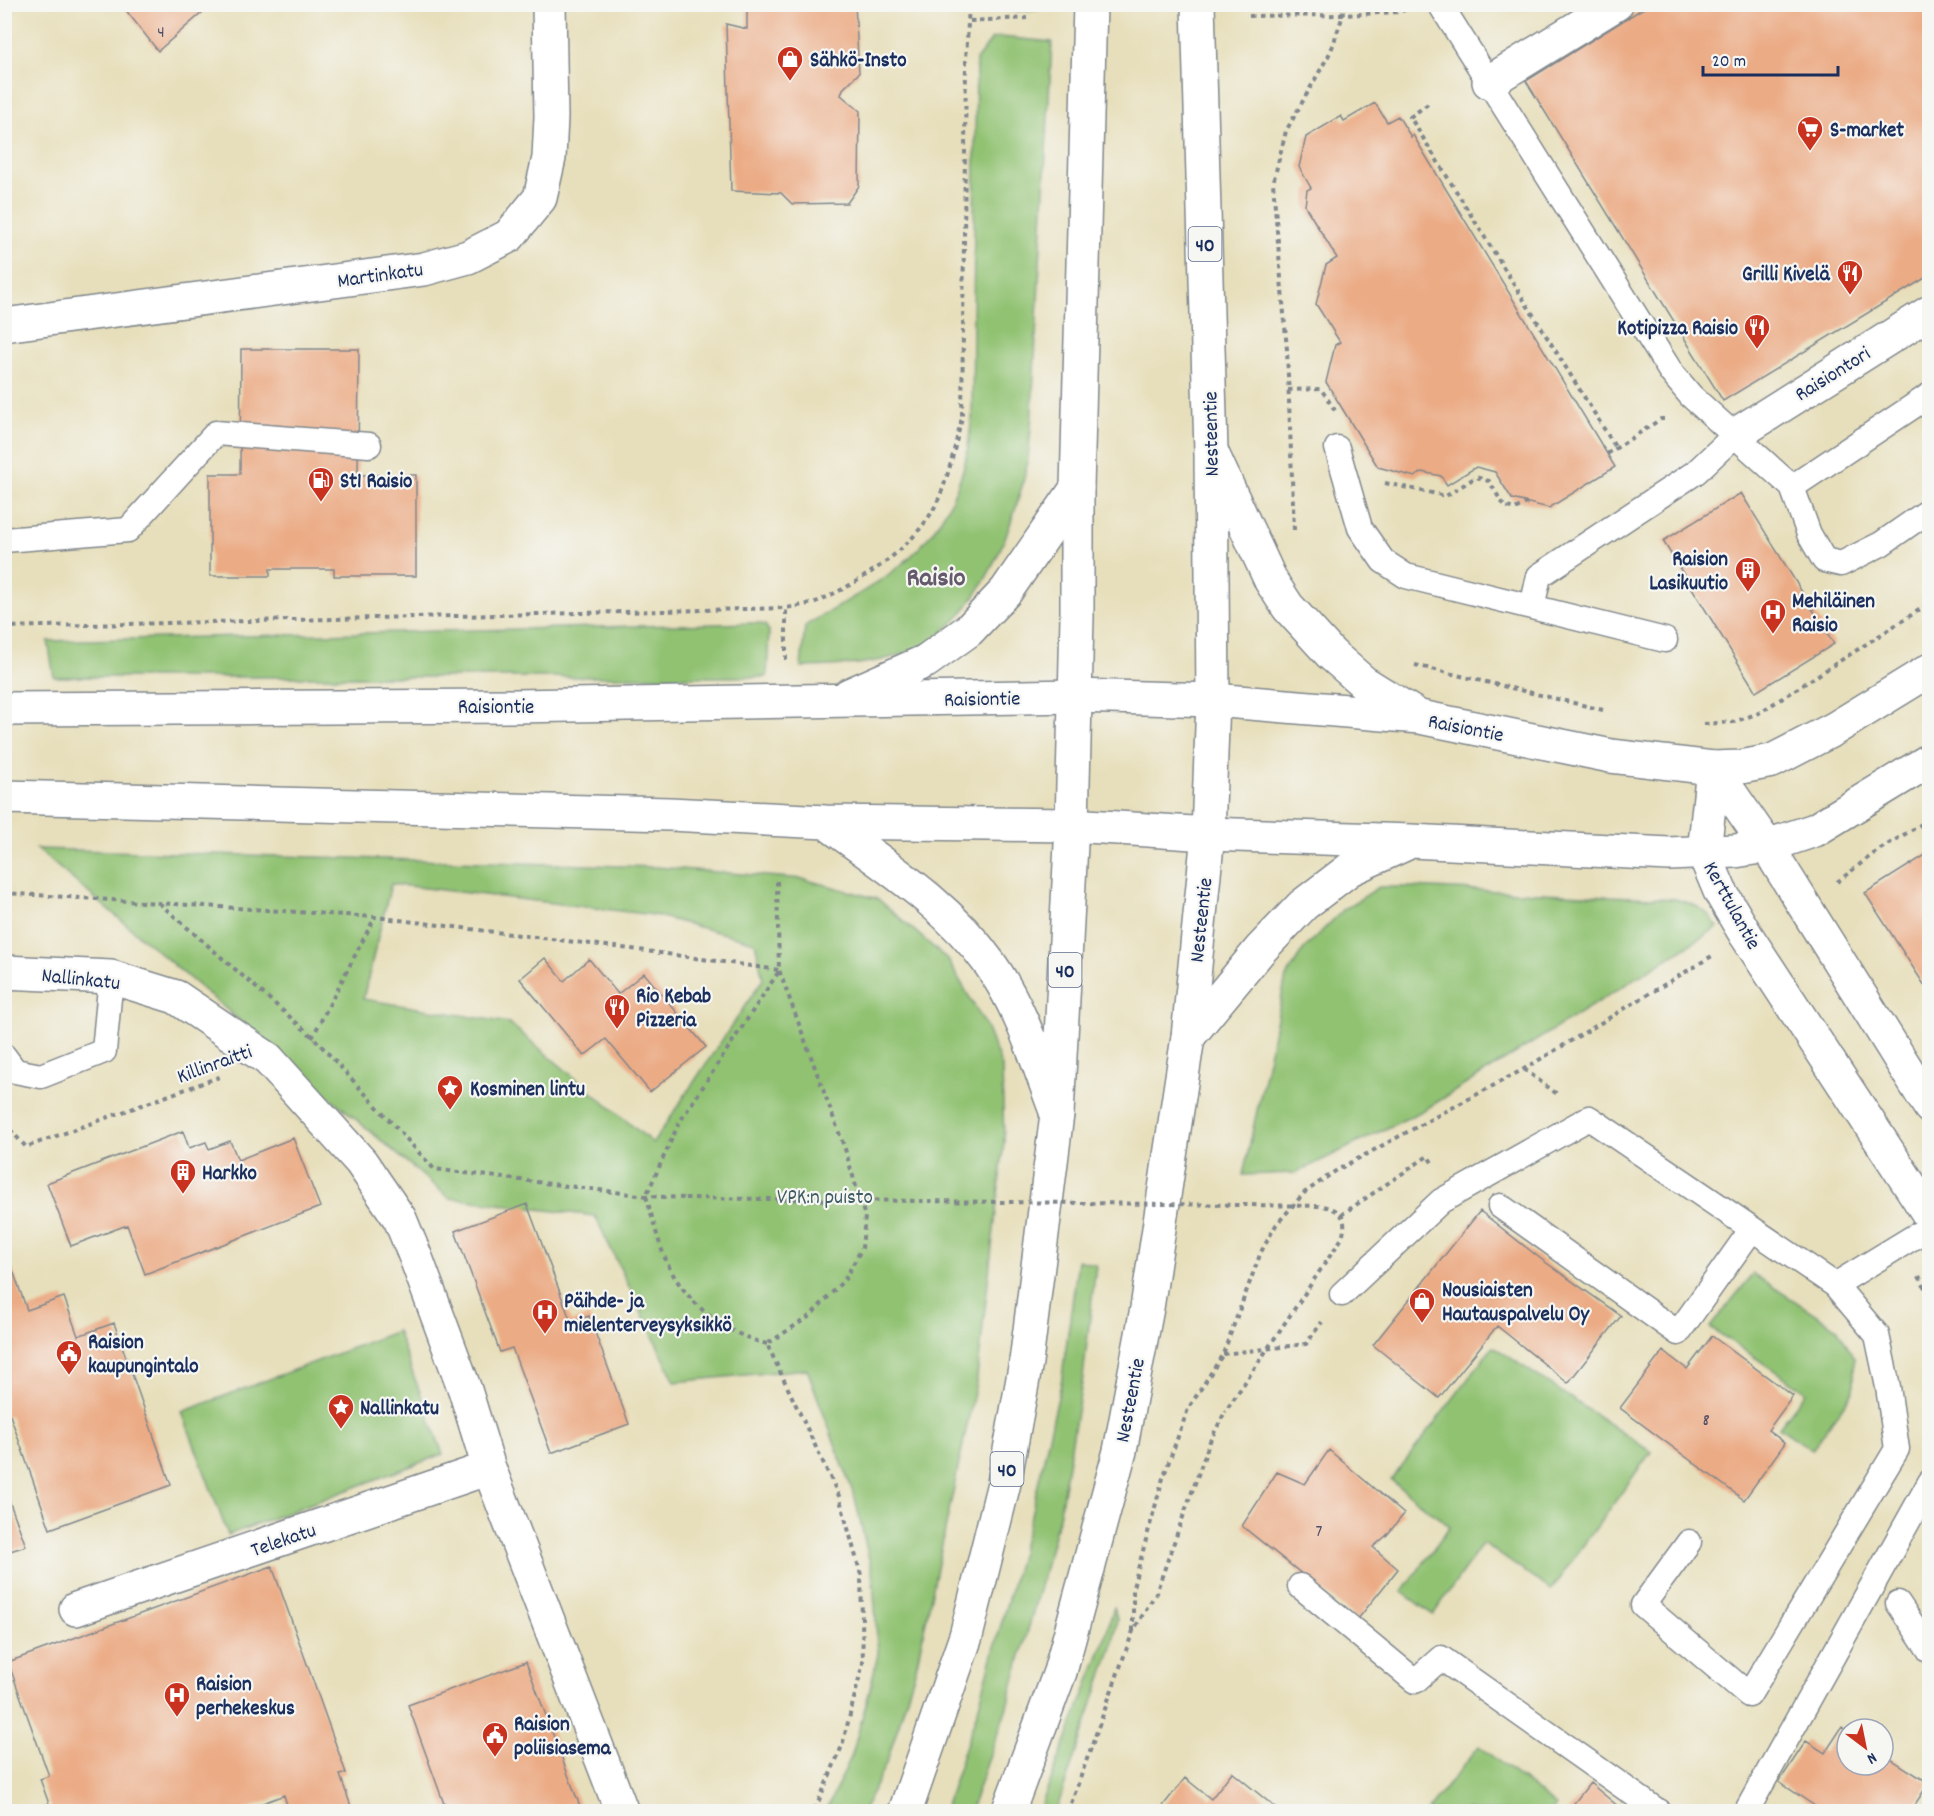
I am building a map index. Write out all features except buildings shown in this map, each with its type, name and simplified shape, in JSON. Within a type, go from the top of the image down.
[{"type":"main road","name":"Martinkatu","points":[[4,325],[424,269],[468,257],[509,236],[540,198],[549,159],[549,4]]},
{"type":"main road","name":"40","points":[[905,1812],[966,1636],[1004,1483],[1026,1362],[1057,1114],[1072,825],[1077,488],[1090,4]]},
{"type":"main road","name":"Nesteentie","points":[[1008,1812],[1060,1672],[1120,1451],[1147,1308],[1188,1037],[1208,834],[1213,700],[1211,451],[1198,4]]},
{"type":"main road","points":[[1489,82],[1616,4]]},
{"type":"main road","name":"Raisiontori","points":[[1736,435],[1929,312]]},
{"type":"main road","points":[[1211,451],[1271,581],[1288,607],[1331,654],[1363,682],[1420,717]]},
{"type":"main road","points":[[834,702],[926,661],[969,630],[1006,591],[1077,488]]},
{"type":"main road","name":"Raisiontie","points":[[4,709],[515,706],[1075,696],[1213,700],[1420,717],[1611,756],[1713,768],[1741,767],[1772,761],[1834,729],[1929,670]]},
{"type":"main road","points":[[4,798],[670,814],[826,822],[1072,825],[1208,834],[1411,841],[1669,855],[1735,851],[1767,846],[1815,830],[1929,760]]},
{"type":"main road","points":[[1713,768],[1767,846],[1929,1107]]},
{"type":"main road","name":"Kerttulantie","points":[[1713,768],[1704,853],[1720,891],[1746,935],[1929,1215]]},
{"type":"main road","points":[[826,822],[921,892],[969,938],[991,966],[1028,1037],[1057,1114]]},
{"type":"main road","points":[[1188,1037],[1260,950],[1303,905],[1350,869],[1411,841]]},
{"type":"main road","name":"Nallinkatu","points":[[4,972],[111,977],[176,997],[268,1059],[361,1162],[400,1219],[465,1390],[489,1468],[622,1812]]},
{"type":"main road","name":"Telekatu","points":[[76,1610],[489,1468]]},
{"type":"lane","points":[[1440,4],[1671,372],[1691,396],[1792,486],[1809,534],[1824,560],[1841,564],[1881,544],[1929,510]]},
{"type":"lane","points":[[1792,486],[1929,395]]},
{"type":"lane","points":[[4,540],[128,530],[216,433],[369,445]]},
{"type":"lane","points":[[1532,607],[1539,576],[1696,472],[1736,435]]},
{"type":"lane","points":[[1336,448],[1360,528],[1383,561],[1406,576],[1665,640]]},
{"type":"lane","points":[[4,1056],[15,1071],[41,1076],[104,1052],[111,977]]},
{"type":"lane","points":[[1342,1294],[1441,1201],[1589,1118],[1835,1285],[1876,1335],[1888,1387],[1897,1449],[1749,1695],[1643,1605],[1689,1542]]},
{"type":"lane","points":[[1500,1206],[1678,1333],[1752,1229]]},
{"type":"lane","points":[[1835,1285],[1929,1227]]},
{"type":"lane","points":[[1746,1812],[1929,1482]]},
{"type":"lane","points":[[1300,1586],[1415,1681],[1441,1658],[1659,1812]]},
{"type":"lane","points":[[1898,1603],[1929,1651]]},
{"type":"path","points":[[4,627],[786,608],[816,602],[854,582],[898,550],[931,514],[948,473],[962,418],[966,60],[970,21],[969,4]]},
{"type":"path","points":[[1294,539],[1287,350],[1273,183],[1286,130],[1330,51],[1343,15],[1342,4]]},
{"type":"path","points":[[1249,16],[1401,12],[1414,4]]},
{"type":"path","points":[[970,21],[1027,18]]},
{"type":"path","points":[[1428,104],[1410,117],[1616,448]]},
{"type":"path","points":[[1288,390],[1321,389],[1338,417]]},
{"type":"path","points":[[1607,454],[1661,419],[1672,421]]},
{"type":"path","points":[[1378,482],[1446,496],[1476,477],[1488,481],[1504,506],[1515,509],[1527,503]]},
{"type":"path","points":[[1697,725],[1734,722],[1759,713],[1929,603]]},
{"type":"path","points":[[786,608],[786,669]]},
{"type":"path","points":[[1409,663],[1609,712]]},
{"type":"path","points":[[1877,851],[1929,819]]},
{"type":"path","points":[[777,881],[779,970],[845,1149],[865,1217],[862,1248],[845,1280],[810,1316],[767,1344],[746,1339],[707,1315],[685,1291],[666,1259],[646,1196],[679,1123],[779,970]]},
{"type":"path","points":[[4,893],[375,917],[628,948],[779,970]]},
{"type":"path","points":[[158,902],[314,1038],[434,1168],[646,1196],[685,1198],[1323,1206],[1335,1209],[1341,1215],[1346,1227],[1334,1253],[1225,1412],[1210,1441],[1156,1593],[1133,1631],[1068,1812]]},
{"type":"path","points":[[314,1038],[375,917]]},
{"type":"path","points":[[1133,1631],[1133,1587],[1163,1478],[1188,1409],[1222,1354],[1261,1252],[1276,1225],[1304,1193],[1337,1170],[1524,1069],[1746,935]]},
{"type":"path","name":"Killinraitti","points":[[4,1123],[26,1147],[268,1059],[314,1038]]},
{"type":"path","points":[[1341,1215],[1428,1156],[1438,1173]]},
{"type":"path","points":[[1222,1354],[1306,1344],[1342,1294]]},
{"type":"path","points":[[767,1344],[839,1497],[861,1575],[863,1663],[842,1746],[813,1812]]},
{"type":"green space","points":[[999,5],[1046,5],[1022,11],[1010,10]]},
{"type":"green space","points":[[1000,37],[1052,42],[1031,429],[1027,463],[1019,497],[990,571],[960,615],[942,632],[922,646],[878,661],[801,667],[805,626],[879,581],[919,548],[936,527],[950,503],[962,473],[972,418],[976,60],[992,39]]},
{"type":"green space","points":[[757,623],[765,625],[769,631],[767,677],[54,677],[48,641]]},
{"type":"green space","name":"VPK:n puisto","points":[[37,849],[656,867],[803,879],[878,899],[948,960],[985,1024],[1002,1067],[1004,1142],[977,1378],[916,1668],[887,1762],[863,1811],[826,1811],[852,1755],[878,1654],[873,1577],[855,1498],[807,1369],[675,1382],[595,1216],[449,1198]],"holes":[[[391,884],[654,915],[755,942],[763,979],[653,1143],[509,1023],[363,999]]]},
{"type":"green space","points":[[1379,887],[1675,899],[1700,908],[1718,927],[1426,1109],[1296,1173],[1243,1175],[1286,977],[1303,950],[1343,910]]},
{"type":"green space","points":[[1078,1260],[1096,1265],[1083,1377],[1059,1517],[1006,1710],[970,1811],[944,1811],[978,1709],[1031,1515],[1061,1384]]},
{"type":"green space","points":[[1753,1274],[1837,1328],[1854,1358],[1854,1390],[1812,1450],[1779,1427],[1806,1392],[1710,1327]]},
{"type":"green space","points":[[397,1331],[443,1454],[228,1535],[182,1412]]},
{"type":"green space","points":[[1493,1346],[1651,1452],[1551,1590],[1483,1543],[1433,1615],[1402,1592],[1450,1527],[1391,1480]]},
{"type":"green space","points":[[1114,1606],[1117,1620],[1112,1647],[1056,1811],[1039,1811],[1104,1642]]},
{"type":"green space","points":[[1479,1746],[1556,1806],[1552,1811],[1427,1811]]},
{"type":"place","name":"Sähkö-Insto","points":[[790,82]]},
{"type":"place","name":"S-market","points":[[1810,152]]},
{"type":"place","name":"Grilli Kivelä","points":[[1850,296]]},
{"type":"place","name":"Kotipizza Raisio","points":[[1757,350]]},
{"type":"place","name":"St1 Raisio","points":[[321,503]]},
{"type":"place","name":"Raision Lasikuutio","points":[[1748,593]]},
{"type":"place","name":"Mehiläinen Raisio","points":[[1773,635]]},
{"type":"place","name":"Rio Kebab Pizzeria","points":[[617,1030]]},
{"type":"place","name":"Kosminen lintu","points":[[450,1111]]},
{"type":"place","name":"Harkko","points":[[183,1195]]},
{"type":"place","name":"Nousiaisten Hautauspalvelu Oy","points":[[1422,1324]]},
{"type":"place","name":"Päihde- ja mielenterveysyksikkö","points":[[545,1335]]},
{"type":"place","name":"Raision kaupungintalo","points":[[69,1376]]},
{"type":"place","name":"Nallinkatu","points":[[341,1430]]},
{"type":"place","name":"Raision perhekeskus","points":[[177,1718]]},
{"type":"place","name":"Raision poliisiasema","points":[[495,1758]]},
{"type":"district","name":"Raisio","points":[[936,576]]}]
